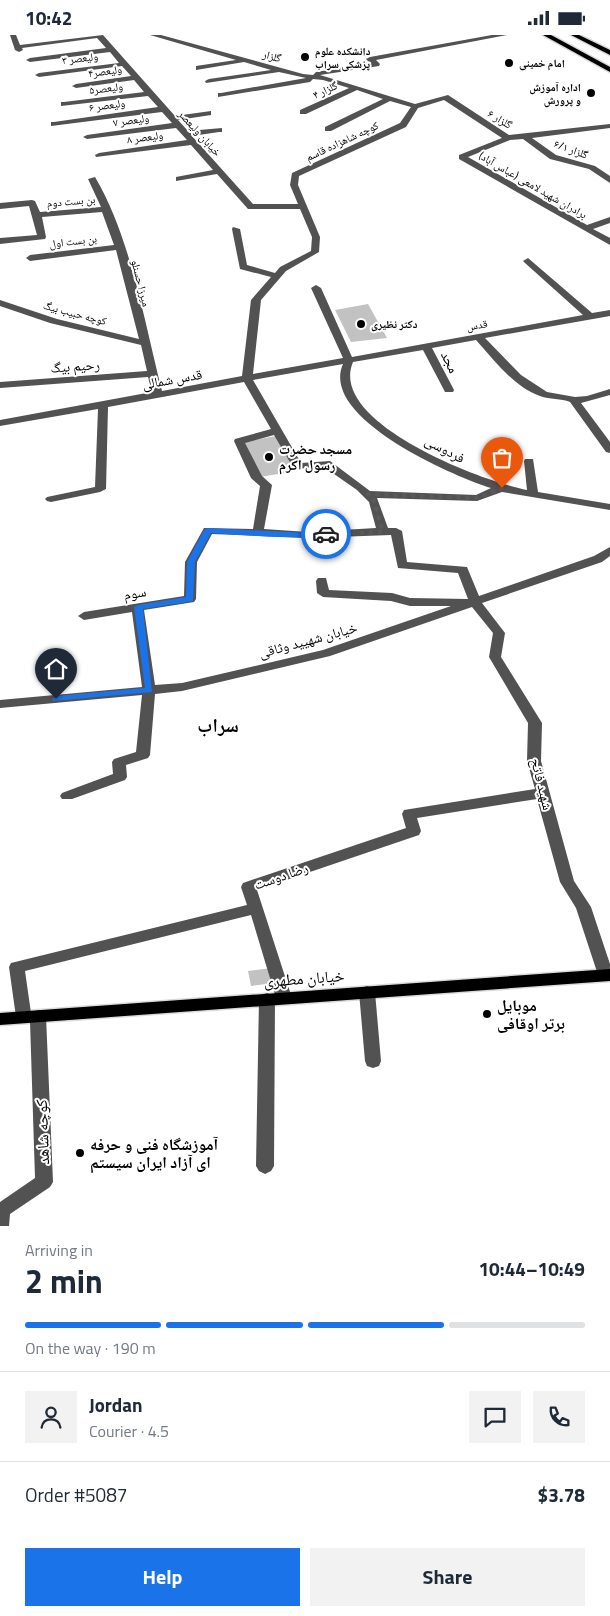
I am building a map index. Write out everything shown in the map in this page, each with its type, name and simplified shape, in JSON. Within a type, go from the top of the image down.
[{"type":"main road","points":[[546,35],[610,70]]},
{"type":"main road","points":[[574,35],[610,53]]},
{"type":"main road","name":"خیابان مطهری","points":[[0,1019],[608,975]]},
{"type":"street","points":[[13,35],[21,48],[99,36]]},
{"type":"street","name":"گلزار","points":[[153,35],[303,76],[321,78],[415,105]]},
{"type":"street","points":[[303,76],[376,64],[370,59],[504,35]]},
{"type":"street","name":"خیابان ولیعصر","points":[[99,36],[251,207],[302,206]]},
{"type":"street","points":[[30,60],[111,50]]},
{"type":"street","points":[[199,68],[245,60]]},
{"type":"street","name":"ولیعصر ۳","points":[[39,75],[124,64]]},
{"type":"street","points":[[209,81],[280,70]]},
{"type":"street","name":"ولیعصر۴","points":[[76,86],[136,77]]},
{"type":"street","points":[[222,95],[321,78]]},
{"type":"street","name":"گلزار ۴","points":[[303,112],[356,88]]},
{"type":"street","name":"ولیعصر۵","points":[[64,104],[150,93]]},
{"type":"street","name":"گلزار ۶","points":[[415,105],[445,97],[508,138],[610,125]]},
{"type":"street","points":[[328,129],[390,98]]},
{"type":"street","name":"کوچه شاهزاده قاسم","points":[[247,379],[256,300],[283,269],[315,252],[316,237],[294,185],[295,175],[403,125],[415,105]]},
{"type":"street","name":"ولیعصر ۶","points":[[54,123],[164,109]]},
{"type":"street","name":"ولیعصر ۷","points":[[87,137],[175,122],[208,113]]},
{"type":"street","points":[[186,134],[219,130]]},
{"type":"street","name":"گلزار ۶/۱","points":[[525,136],[552,157],[597,170],[608,177],[610,181]]},
{"type":"street","name":"برادران شهید لامعی (عباس آباد)","points":[[508,138],[462,157],[610,241]]},
{"type":"street","name":"ولیعصر ۸","points":[[99,155],[193,142]]},
{"type":"street","points":[[179,179],[219,171]]},
{"type":"street","name":"میرزا حسنلو","points":[[92,179],[107,209],[119,247],[158,395]]},
{"type":"street","name":"بن بست دوم","points":[[0,206],[32,203],[42,237],[0,241]]},
{"type":"street","name":"بن بست دوم","points":[[37,215],[107,209]]},
{"type":"street","points":[[587,228],[610,221]]},
{"type":"street","points":[[236,229],[243,267],[277,276]]},
{"type":"street","name":"بن بست اول","points":[[30,258],[119,247]]},
{"type":"street","points":[[528,261],[591,317]]},
{"type":"street","points":[[316,289],[349,361]]},
{"type":"street","name":"کوچه حبیب بیگ","points":[[1,305],[87,330],[144,343]]},
{"type":"street","name":"قدس","points":[[349,361],[610,313]]},
{"type":"street","points":[[478,337],[523,381],[543,394],[567,397],[574,400],[588,399],[610,391]]},
{"type":"street","name":"مجد","points":[[427,347],[449,390]]},
{"type":"street","name":"قدس شمالی","points":[[0,423],[349,361]]},
{"type":"street","name":"فردوسی","points":[[349,361],[344,375],[346,388],[360,409],[375,423],[421,454],[458,474],[502,488],[610,507]]},
{"type":"street","name":"رحیم بیگ","points":[[0,385],[152,373]]},
{"type":"street","points":[[247,379],[298,467],[326,463],[368,494],[374,501],[383,532],[308,535],[258,533],[266,485],[257,478],[239,441],[276,431]]},
{"type":"street","points":[[574,400],[610,450]]},
{"type":"street","points":[[51,499],[100,489],[103,405]]},
{"type":"street","points":[[529,461],[534,494]]},
{"type":"street","points":[[368,494],[477,498],[502,488]]},
{"type":"street","name":"سوم","points":[[84,616],[190,599],[191,562],[208,530],[258,533]]},
{"type":"street","name":"شهید فاتح","points":[[383,532],[396,531],[402,565],[463,570],[475,602],[499,633],[495,657],[534,723],[534,761],[567,882],[583,907],[608,975]]},
{"type":"street","name":"خیابان شهیید وثاقی","points":[[0,704],[182,687],[326,653],[598,559],[610,551]]},
{"type":"street","points":[[322,581],[323,593],[392,597],[410,602],[475,602]]},
{"type":"street","points":[[67,796],[120,777],[119,762],[143,755],[149,690],[138,607]]},
{"type":"street","name":"رضا دوست","points":[[31,1017],[18,967],[256,908],[248,887],[414,831],[409,814],[543,793]]},
{"type":"street","points":[[256,908],[276,999],[265,1166]]},
{"type":"street","points":[[368,992],[373,1061]]},
{"type":"street","name":"کوچه شاهد","points":[[0,1226],[2,1210],[44,1182],[31,1017]]},
{"type":"building","name":"دکتر نظیری","points":[[368,304],[387,338],[351,342],[335,310]]},
{"type":"building","name":"مسجد حضرت رسول اکرم","points":[[276,436],[296,471],[260,477],[243,442]]},
{"type":"building","points":[[272,968],[274,983],[251,986],[248,971]]},
{"type":"way so far","points":[[326,534],[383,532],[374,501],[368,494],[477,498],[502,488]]},
{"type":"place","name":"دانشکده علوم پزشکی سراب","points":[[305,57]]},
{"type":"place","name":"امام خمینی","points":[[509,63]]},
{"type":"place","name":"اداره آموزش و پرورش","points":[[591,93]]},
{"type":"place","name":"دکتر نظیری","points":[[361,324]]},
{"type":"place","name":"مسجد حضرت رسول اکرم","points":[[269,457]]},
{"type":"place","name":"موبایل برتر اوقافی","points":[[487,1014]]},
{"type":"place","name":"آموزشگاه فنی و حرفه ای آزاد ایران سیستم","points":[[80,1153]]},
{"type":"district","name":"سراب","points":[[218,725]]},
{"type":"route","points":[[56,699],[149,690],[138,607],[190,599],[191,562],[208,530],[308,535],[326,534]]}]
